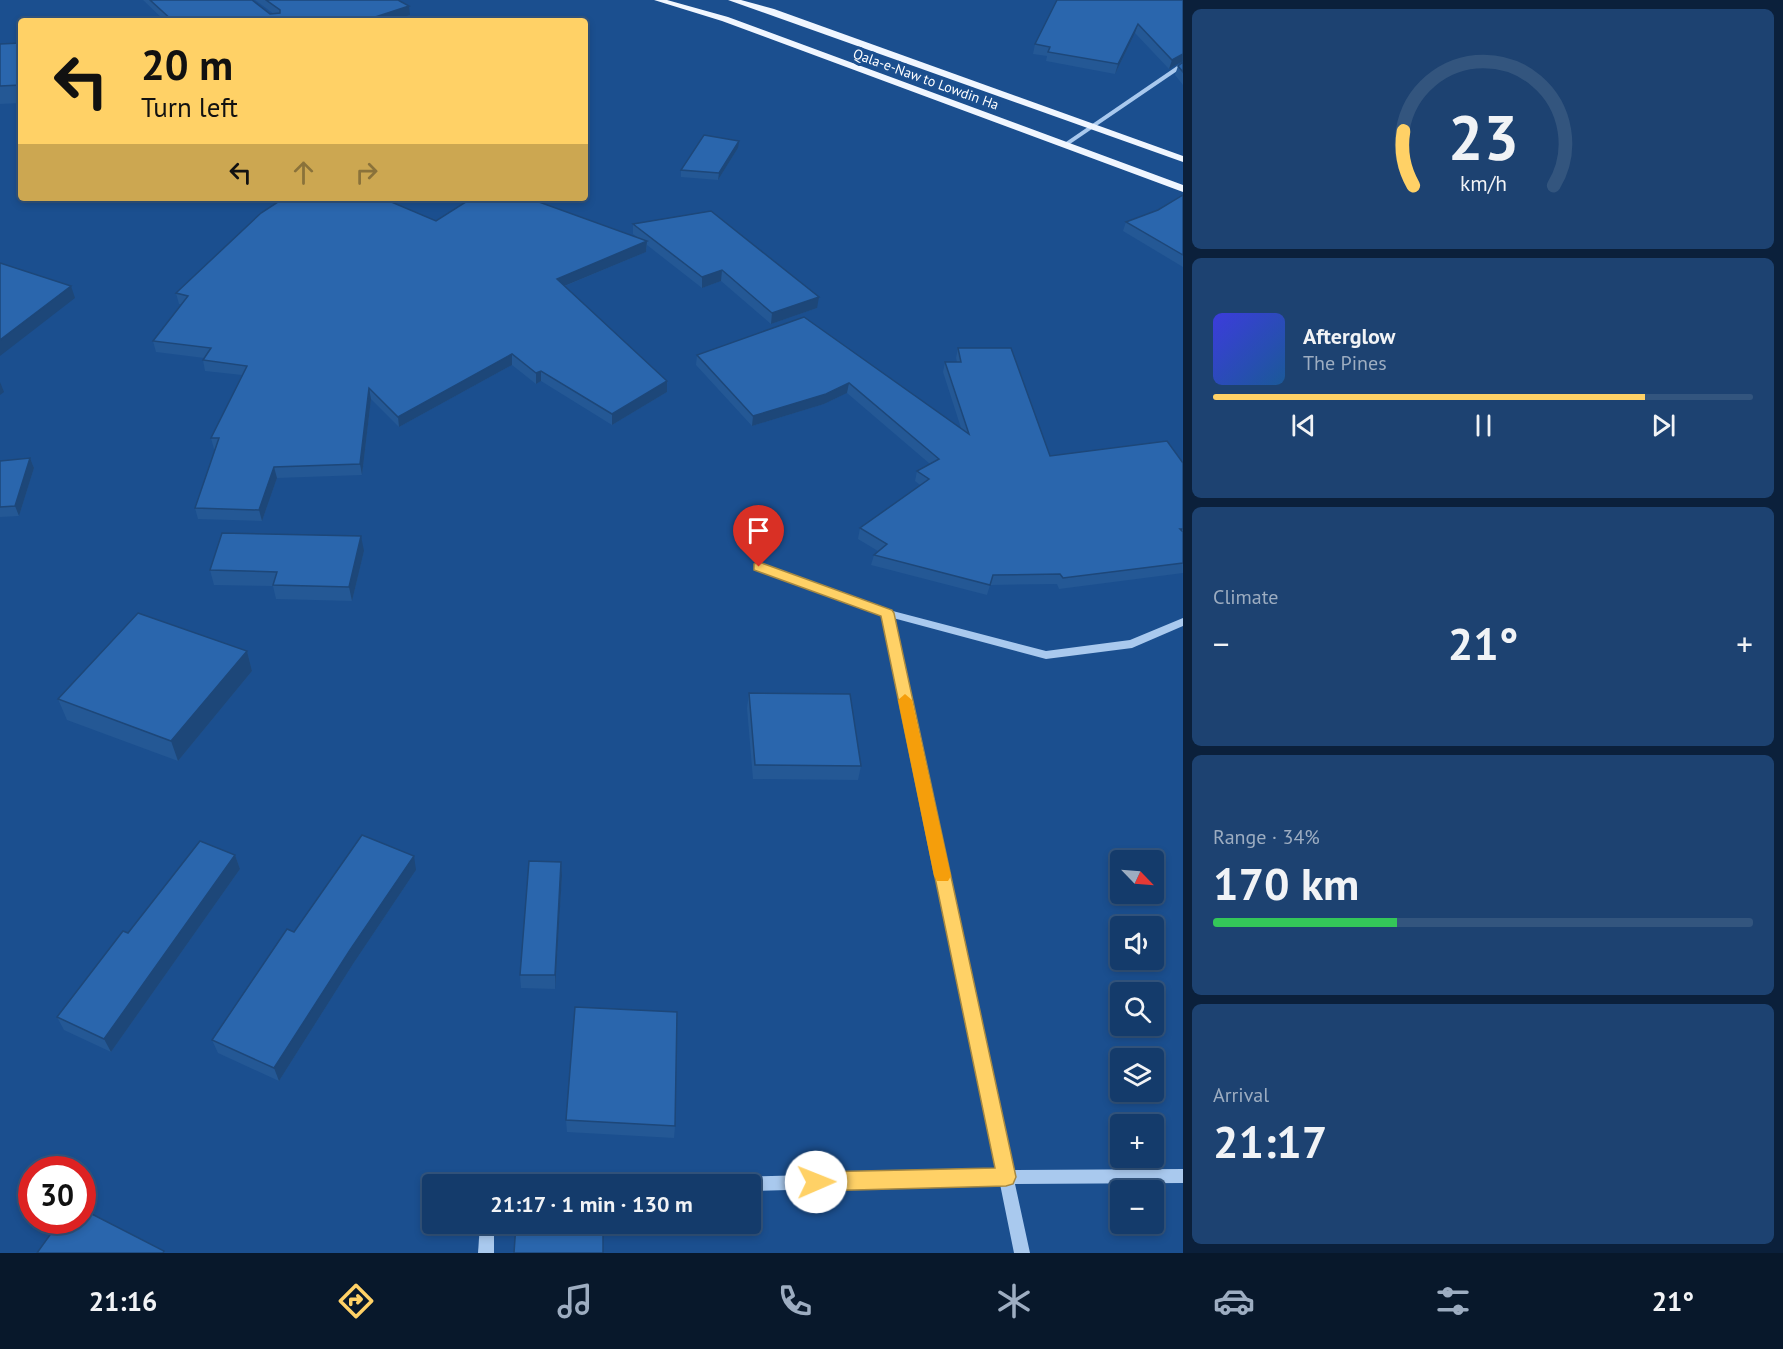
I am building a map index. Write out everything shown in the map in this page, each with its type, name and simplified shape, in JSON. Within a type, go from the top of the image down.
[{"type":"main road","name":"Qala-e-Naw to Lowdin Ha","points":[[658,0],[725,19],[1183,189]]},
{"type":"main road","name":"Qala-e-Naw to Lowdin Ha","points":[[732,0],[1183,159]]},
{"type":"street","points":[[1065,145],[1183,64]]},
{"type":"street","points":[[759,567],[887,613],[1046,655],[1132,644],[1183,622]]},
{"type":"street","points":[[887,613],[1022,1253]]},
{"type":"street","points":[[761,1183],[1006,1177],[1183,1176]]},
{"type":"street","points":[[486,1253],[487,1234]]},
{"type":"building","points":[[150,0],[252,0],[270,14],[280,13],[280,10],[266,0],[398,0],[409,6],[372,18],[170,18]]},
{"type":"building","points":[[1057,0],[1183,0],[1183,54],[1172,60],[1138,24],[1118,64],[1048,52],[1050,47],[1035,44]]},
{"type":"building","points":[[18,43],[18,85],[0,86],[0,44]]},
{"type":"building","points":[[1183,62],[1183,72],[1178,66]]},
{"type":"building","points":[[704,135],[739,141],[719,173],[681,170]]},
{"type":"building","points":[[1183,195],[1183,255],[1126,222],[1158,210]]},
{"type":"building","points":[[279,201],[389,201],[436,221],[467,201],[536,201],[647,241],[557,279],[667,381],[612,414],[541,371],[536,373],[512,354],[398,417],[369,388],[360,464],[274,467],[259,510],[195,508],[219,438],[211,438],[247,366],[203,360],[211,348],[153,341],[188,296],[176,293],[261,213]]},
{"type":"building","points":[[711,211],[819,297],[772,313],[722,270],[702,277],[633,224]]},
{"type":"building","points":[[0,263],[71,286],[0,340]]},
{"type":"building","points":[[804,317],[969,434],[945,362],[961,362],[958,348],[1011,348],[1050,456],[1167,441],[1183,463],[1183,529],[1180,529],[1183,532],[1183,563],[1063,578],[1060,574],[993,575],[990,585],[874,555],[887,544],[860,528],[929,479],[917,471],[939,459],[849,383],[826,394],[753,416],[697,355]]},
{"type":"building","points":[[30,458],[15,506],[0,507],[0,461]]},
{"type":"building","points":[[222,533],[361,536],[349,587],[273,585],[277,572],[210,570]]},
{"type":"building","points":[[138,613],[247,651],[171,741],[58,699]]},
{"type":"building","points":[[749,693],[850,694],[861,766],[755,765]]},
{"type":"building","points":[[362,835],[414,856],[274,1068],[212,1040],[287,929],[294,932]]},
{"type":"building","points":[[200,841],[235,855],[104,1039],[57,1017],[123,931],[128,933]]},
{"type":"building","points":[[529,861],[561,862],[555,975],[520,975]]},
{"type":"building","points":[[575,1007],[677,1012],[675,1126],[566,1120]]},
{"type":"building","points":[[96,1216],[164,1251],[163,1253],[37,1253],[51,1234],[96,1234]]},
{"type":"building","points":[[515,1234],[603,1234],[603,1253],[514,1253]]},
{"type":"slow traffic","points":[[905,700],[943,876]]},
{"type":"route","points":[[759,567],[887,613],[1006,1177],[816,1182]]}]
